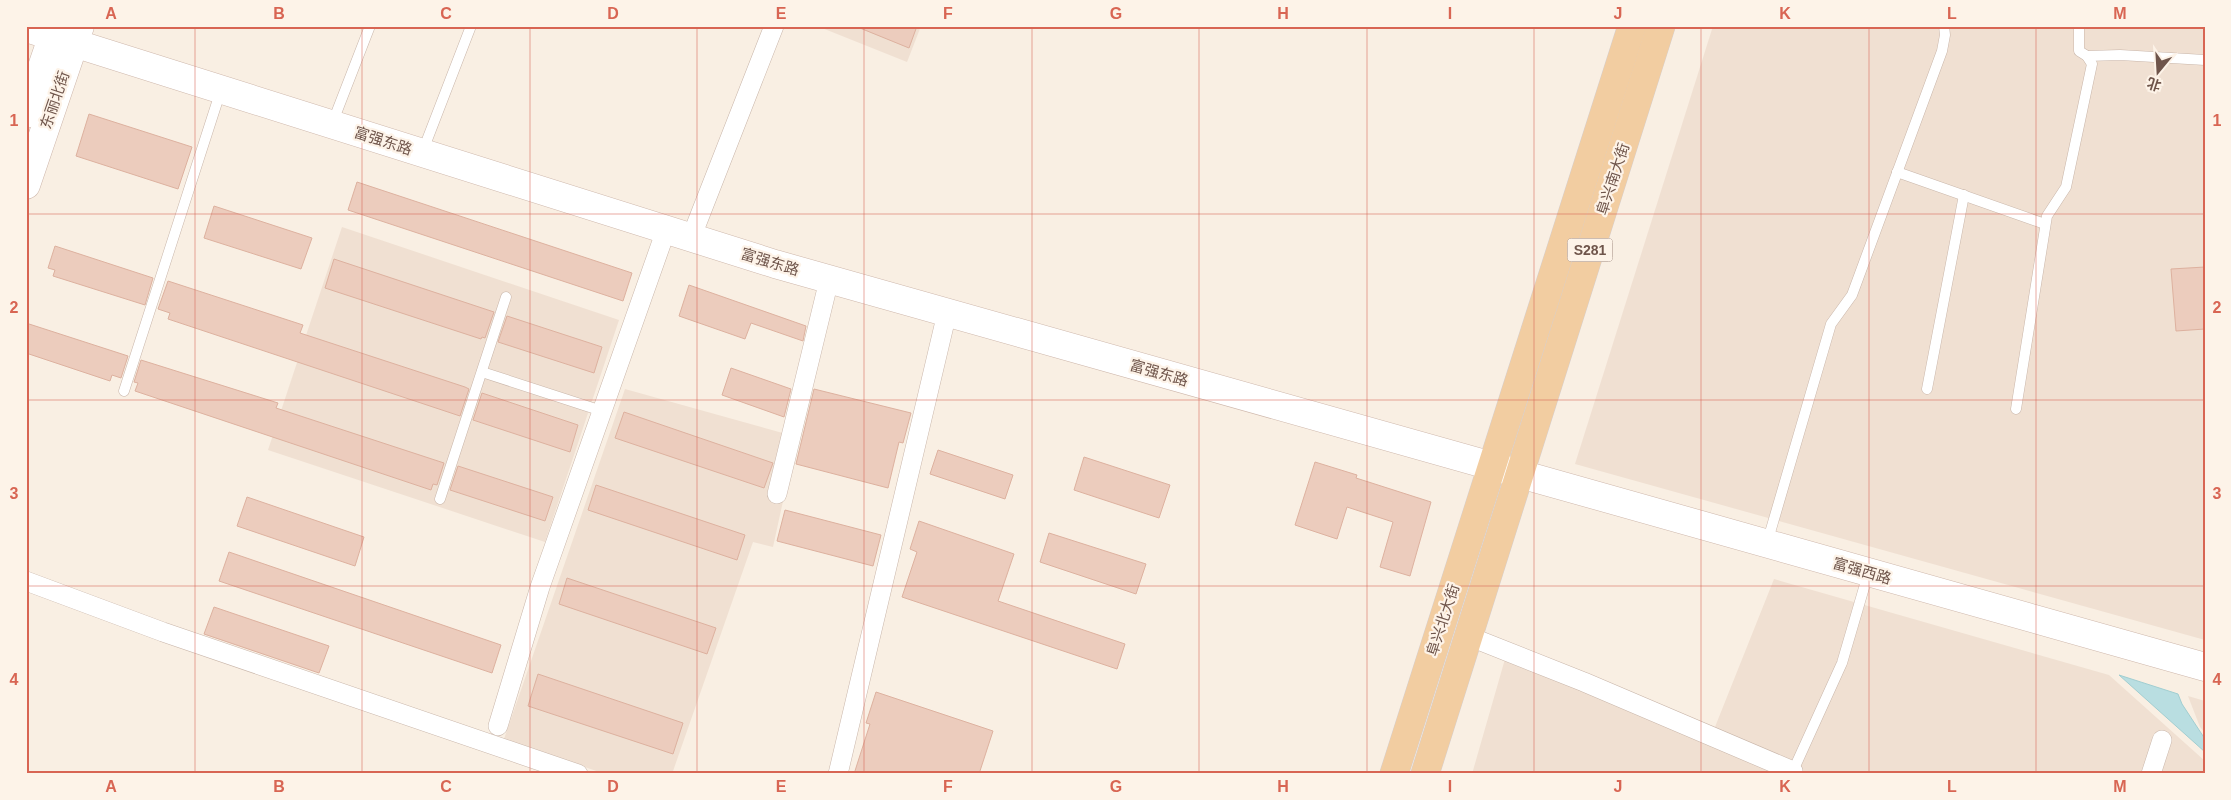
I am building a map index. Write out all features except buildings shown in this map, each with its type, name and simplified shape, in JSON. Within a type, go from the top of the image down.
[{"type":"main road","name":"阜兴南大街","points":[[1492,467],[1632,26]]},
{"type":"main road","name":"阜兴南大街","points":[[1519,474],[1661,26]]},
{"type":"main road","name":"阜兴北大街","points":[[1394,774],[1492,467]]},
{"type":"main road","name":"阜兴北大街","points":[[1425,774],[1519,474]]},
{"type":"street","points":[[498,726],[540,587],[602,411],[678,234],[774,26]]},
{"type":"street","name":"富强东路","points":[[26,28],[66,33],[221,90],[829,280],[1519,474]]},
{"type":"street","name":"东丽北街","points":[[26,114],[66,33]]},
{"type":"street","name":"东丽北街","points":[[26,185],[66,33]]},
{"type":"street","points":[[777,494],[829,280]]},
{"type":"street","points":[[838,774],[947,313]]},
{"type":"street","name":"富强西路","points":[[1519,474],[2205,667]]},
{"type":"street","points":[[26,581],[163,632],[578,774]]},
{"type":"street","points":[[1468,636],[1584,682],[1793,772]]},
{"type":"street","points":[[2150,774],[2162,740]]},
{"type":"lane","points":[[332,125],[370,26]]},
{"type":"lane","points":[[421,154],[471,26]]},
{"type":"lane","points":[[1767,544],[1831,324],[1852,295],[1942,51],[1945,35],[1944,26]]},
{"type":"lane","points":[[2079,26],[2079,51],[2088,56],[2120,55],[2205,60]]},
{"type":"lane","points":[[2016,409],[2045,224],[2052,207],[2060,199],[2066,187],[2092,64],[2088,56]]},
{"type":"lane","points":[[124,391],[221,90]]},
{"type":"lane","points":[[1898,172],[2045,224]]},
{"type":"lane","points":[[1927,389],[1964,195]]},
{"type":"lane","points":[[440,498],[506,297]]},
{"type":"lane","points":[[482,372],[602,411]]},
{"type":"lane","points":[[1793,772],[1842,663],[1868,573]]},
{"type":"shaded area","points":[[817,26],[921,26],[907,62]]},
{"type":"shaded area","points":[[1713,26],[2205,26],[2205,640],[1575,464]]},
{"type":"shaded area","points":[[342,227],[619,320],[545,542],[268,450]]},
{"type":"shaded area","points":[[625,389],[797,437],[773,547],[753,542],[672,774],[605,774],[504,739]]},
{"type":"shaded area","points":[[1774,579],[2109,675],[2205,761],[2205,774],[1472,774],[1505,659],[1709,742]]},
{"type":"shaded area","points":[[2188,696],[2205,701],[2205,733],[2200,727]]},
{"type":"water","points":[[2119,675],[2178,694],[2182,704],[2205,739],[2205,752]]}]
